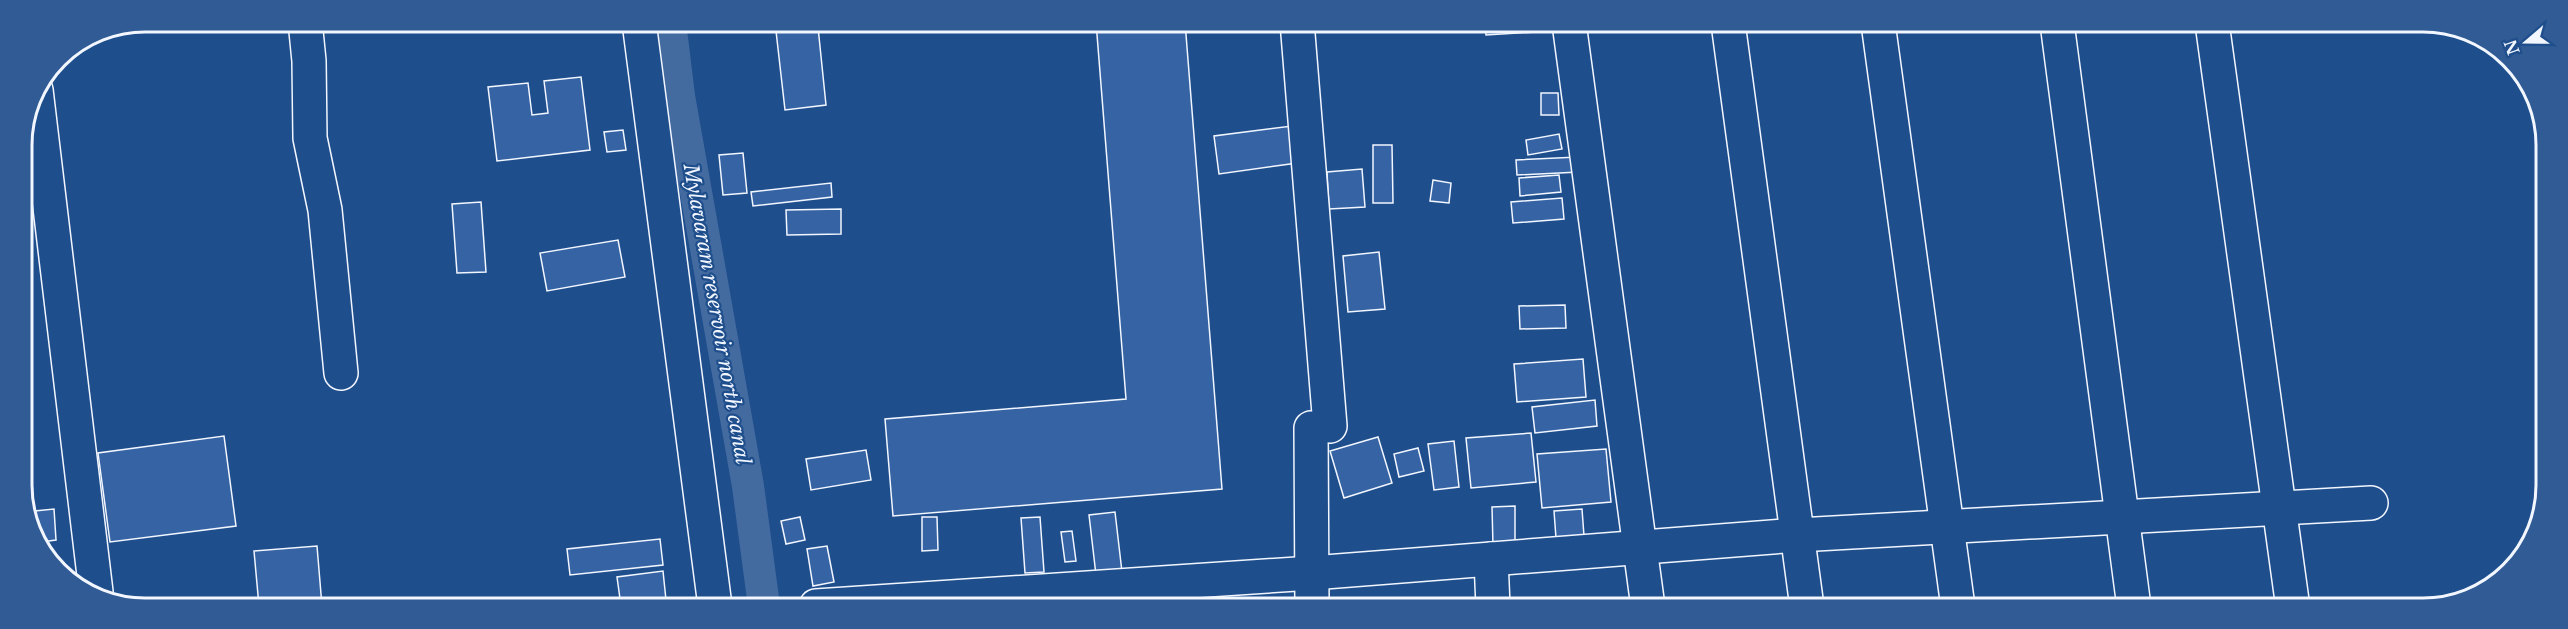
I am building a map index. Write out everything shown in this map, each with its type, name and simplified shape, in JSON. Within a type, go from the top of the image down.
[{"type":"street","points":[[306,32],[309,61],[310,138],[325,210],[341,373]]},
{"type":"street","points":[[640,32],[714,598]]},
{"type":"street","points":[[1298,32],[1321,427],[1312,597]]},
{"type":"street","points":[[1570,32],[1647,597]]},
{"type":"street","points":[[1729,32],[1806,597]]},
{"type":"street","points":[[1879,32],[1957,597]]},
{"type":"street","points":[[2058,32],[2133,597]]},
{"type":"street","points":[[2213,32],[2292,597]]},
{"type":"street","points":[[38,107],[95,586]]},
{"type":"street","points":[[941,598],[1491,560],[1798,535],[2122,515],[2371,503]]},
{"type":"street","points":[[1491,560],[1493,597]]},
{"type":"building","points":[[776,32],[819,32],[826,105],[785,110]]},
{"type":"building","points":[[1097,32],[1186,32],[1222,489],[893,516],[885,419],[1126,399]]},
{"type":"building","points":[[1486,32],[1536,32],[1486,35]]},
{"type":"building","points":[[581,77],[590,150],[497,161],[488,87],[528,83],[532,115],[548,113],[544,81]]},
{"type":"building","points":[[1541,93],[1558,93],[1559,115],[1541,115]]},
{"type":"building","points":[[1292,126],[1297,163],[1219,174],[1214,136]]},
{"type":"building","points":[[623,130],[626,150],[607,152],[604,132]]},
{"type":"building","points":[[1559,134],[1562,149],[1528,155],[1526,140]]},
{"type":"building","points":[[1373,145],[1392,145],[1393,203],[1373,203]]},
{"type":"building","points":[[743,153],[747,193],[723,195],[719,155]]},
{"type":"building","points":[[1578,157],[1579,172],[1517,175],[1516,160]]},
{"type":"building","points":[[1362,169],[1365,207],[1329,209],[1327,172]]},
{"type":"building","points":[[1559,175],[1561,192],[1520,196],[1519,178]]},
{"type":"building","points":[[1433,180],[1451,183],[1449,203],[1430,201]]},
{"type":"building","points":[[831,183],[832,197],[753,206],[751,192]]},
{"type":"building","points":[[1562,198],[1564,219],[1513,223],[1511,202]]},
{"type":"building","points":[[481,202],[486,272],[457,273],[452,204]]},
{"type":"building","points":[[841,209],[841,234],[787,235],[786,210]]},
{"type":"building","points":[[618,240],[625,277],[547,291],[540,253]]},
{"type":"building","points":[[1379,252],[1385,309],[1348,312],[1343,256]]},
{"type":"building","points":[[1565,305],[1566,328],[1520,329],[1519,306]]},
{"type":"building","points":[[1583,359],[1586,397],[1517,402],[1514,364]]},
{"type":"building","points":[[1595,400],[1597,426],[1535,433],[1532,407]]},
{"type":"building","points":[[1531,433],[1536,482],[1471,488],[1466,438]]},
{"type":"building","points":[[224,436],[236,526],[110,542],[98,453]]},
{"type":"building","points":[[1378,437],[1392,483],[1344,498],[1330,451]]},
{"type":"building","points":[[1454,441],[1459,487],[1434,490],[1428,444]]},
{"type":"building","points":[[1418,448],[1424,471],[1399,477],[1394,454]]},
{"type":"building","points":[[1606,449],[1611,502],[1542,508],[1537,454]]},
{"type":"building","points":[[866,450],[871,480],[811,490],[806,459]]},
{"type":"building","points":[[1515,506],[1515,546],[1493,546],[1492,507]]},
{"type":"building","points":[[54,509],[56,540],[47,541],[35,511]]},
{"type":"building","points":[[1582,509],[1584,536],[1556,538],[1554,511]]},
{"type":"building","points":[[1115,512],[1122,572],[1096,575],[1089,515]]},
{"type":"building","points":[[800,517],[805,540],[786,544],[781,521]]},
{"type":"building","points":[[922,517],[937,517],[938,550],[922,551]]},
{"type":"building","points":[[1040,517],[1044,572],[1025,573],[1021,518]]},
{"type":"building","points":[[1072,531],[1076,561],[1065,562],[1061,532]]},
{"type":"building","points":[[660,539],[663,565],[570,575],[567,549]]},
{"type":"building","points":[[317,546],[321,598],[258,598],[254,551]]},
{"type":"building","points":[[827,546],[834,582],[813,586],[807,549]]},
{"type":"building","points":[[663,571],[666,598],[620,598],[617,577]]},
{"type":"waterway","name":"Mylavaram reservoir north canal","points":[[671,32],[679,96],[748,486],[763,598]]}]
